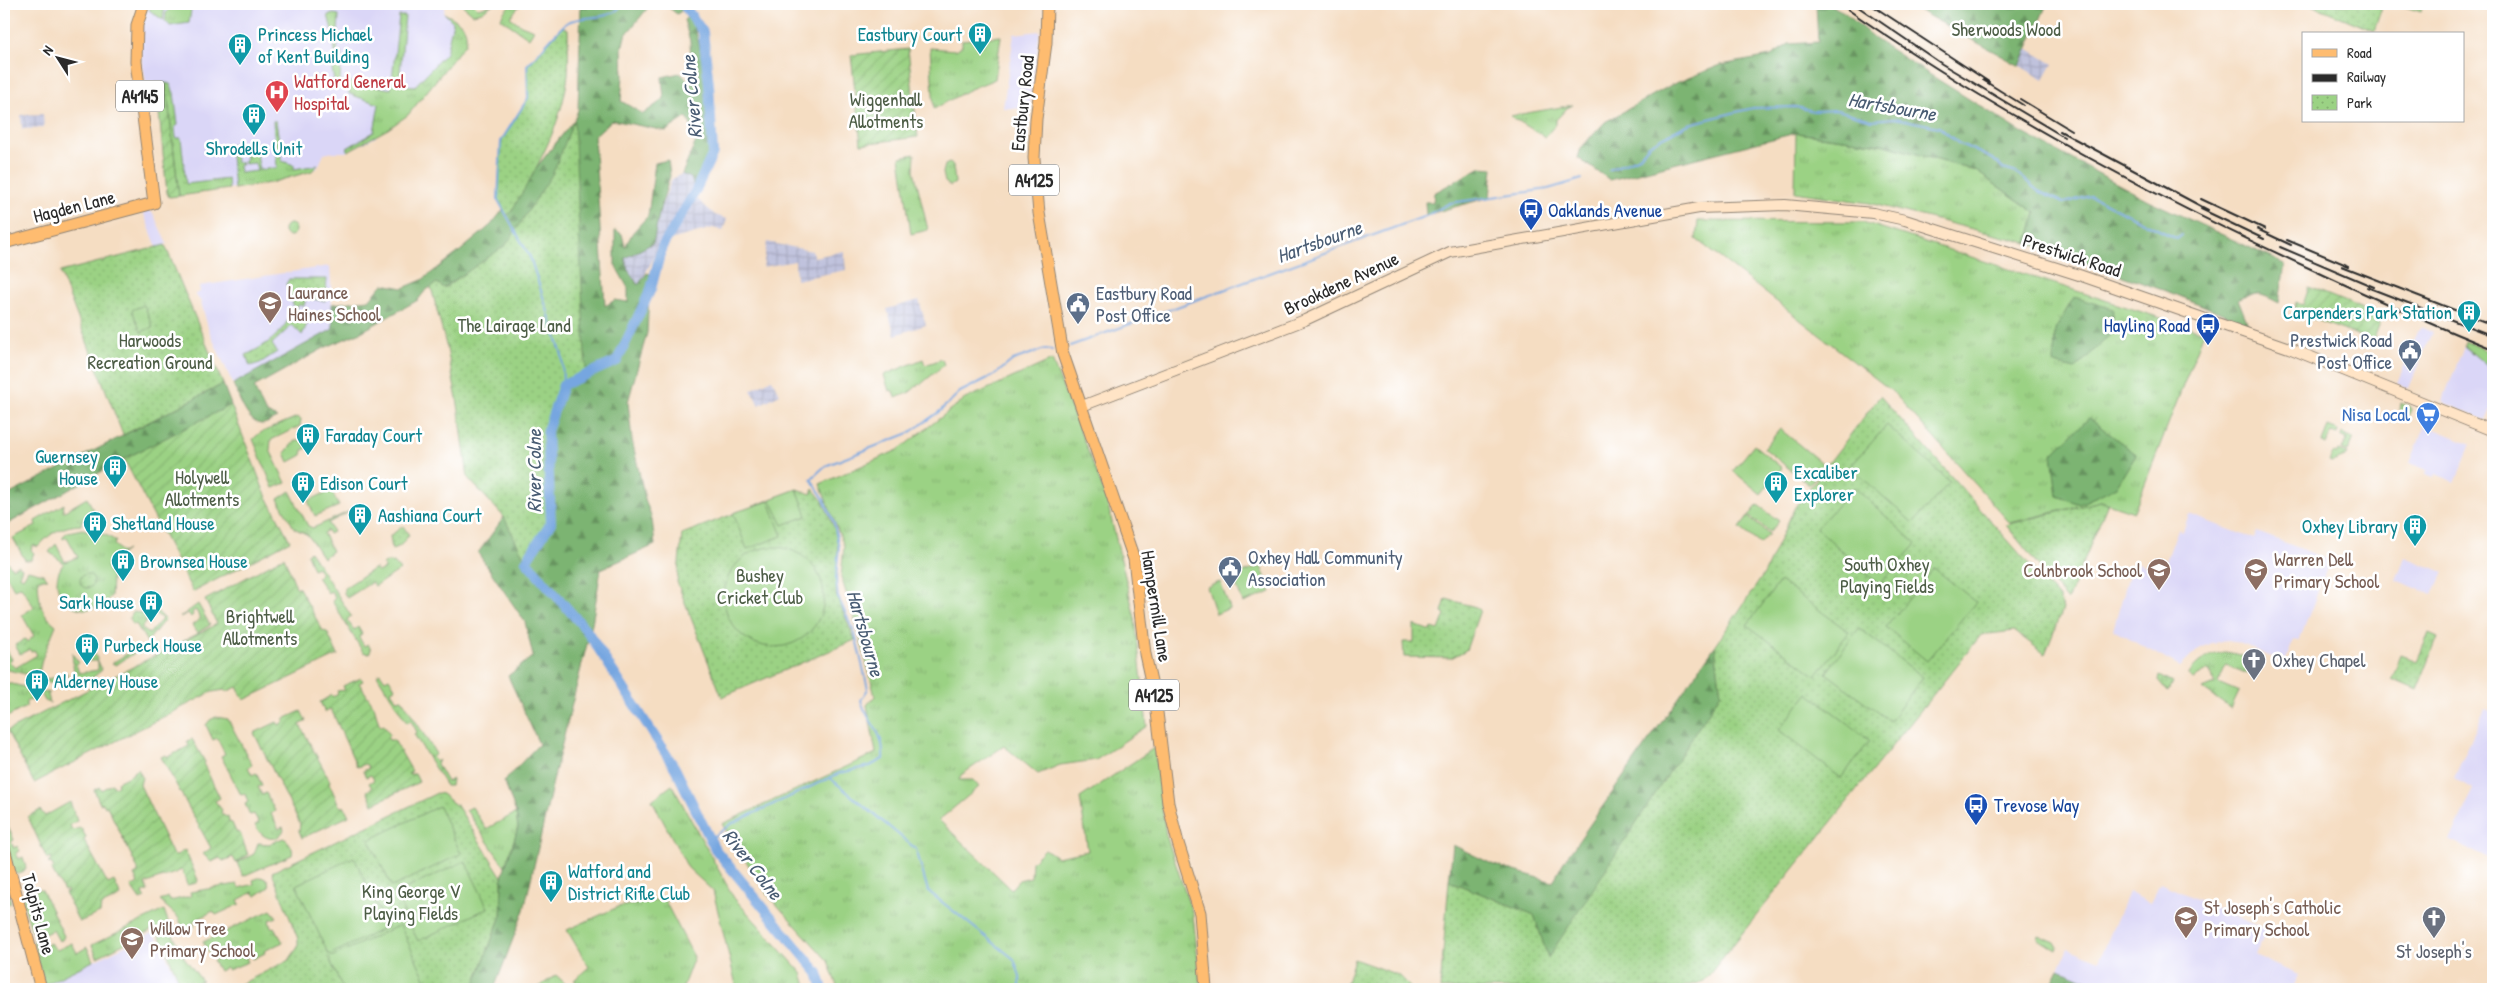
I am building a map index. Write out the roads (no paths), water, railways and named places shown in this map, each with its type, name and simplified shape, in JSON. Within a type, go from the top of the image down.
[{"type":"main road","name":"A4145","points":[[144,4],[137,25],[136,62],[152,188]]},
{"type":"main road","name":"Eastbury Road","points":[[1047,4],[1047,28],[1036,119],[1034,174],[1063,354]]},
{"type":"main road","name":"Hagden Lane","points":[[4,243],[154,202],[152,188]]},
{"type":"main road","points":[[135,208],[152,188]]},
{"type":"main road","name":"Prestwick Road","points":[[1622,221],[1699,208],[1738,205],[1828,208],[1873,213],[1905,220],[2080,275],[2289,348],[2493,431]]},
{"type":"main road","name":"Brookdene Avenue","points":[[1082,406],[1305,320],[1450,252],[1622,221]]},
{"type":"main road","name":"Hampermill Lane","points":[[1063,354],[1134,559],[1145,654],[1156,704],[1170,810],[1200,914],[1206,989]]},
{"type":"main road","name":"Tolpits Lane","points":[[4,848],[41,989]]},
{"type":"waterway","points":[[563,385],[562,355],[530,257],[498,200],[501,141],[528,98],[527,65],[568,22],[612,13],[623,4]]},
{"type":"waterway","name":"River Colne","points":[[683,4],[703,32],[709,84],[713,153],[695,192],[662,247],[651,289],[617,361],[563,385],[547,431],[551,523],[526,561],[587,631],[675,768],[715,849],[818,973],[823,989]]},
{"type":"waterway","name":"Hartsbourne","points":[[1609,170],[1639,157],[1649,145],[1689,124],[1753,108],[1796,107],[1814,111],[1837,110],[1872,120],[1894,118],[1939,127],[1958,143],[1993,159],[2003,169],[2017,173],[2038,191],[2063,203],[2091,196],[2177,239],[2182,235]]},
{"type":"waterway","name":"Hartsbourne","points":[[1070,346],[1426,216],[1450,203],[1548,189],[1582,179]]},
{"type":"waterway","name":"Hartsbourne","points":[[710,839],[731,824],[840,773],[870,766],[883,759],[881,741],[861,700],[868,689],[855,634],[838,597],[836,578],[839,548],[834,523],[824,499],[811,479],[825,466],[909,433],[940,411],[960,392],[996,374],[1013,360],[1045,349],[1052,350]]},
{"type":"waterway","points":[[830,778],[916,849],[928,891],[1014,959],[1020,976],[1020,989]]},
{"type":"railway","points":[[1840,4],[1954,79],[2070,148],[2130,180],[2313,270],[2493,349]]},
{"type":"railway","points":[[1854,4],[1942,64],[2064,137]]},
{"type":"railway","points":[[1870,4],[1989,82]]},
{"type":"railway","points":[[1983,80],[2023,105]]},
{"type":"railway","points":[[2020,99],[2071,130]]},
{"type":"railway","points":[[2060,131],[2208,210]]},
{"type":"railway","points":[[2201,199],[2265,229]]},
{"type":"railway","points":[[2201,209],[2264,239]]},
{"type":"railway","points":[[2257,229],[2291,245]]},
{"type":"railway","points":[[2287,240],[2349,266]]},
{"type":"railway","points":[[2280,247],[2374,287]]},
{"type":"railway","points":[[2342,266],[2493,325]]},
{"type":"railway","points":[[2367,287],[2493,336]]},
{"type":"place","name":"Eastbury Court","points":[[980,55]]},
{"type":"place","name":"Princess Michael of Kent Building","points":[[240,66]]},
{"type":"place","name":"Watford General Hospital","points":[[277,113]]},
{"type":"place","name":"Shrodells Unit","points":[[254,136]]},
{"type":"place","name":"Oaklands Avenue","points":[[1531,231]]},
{"type":"place","name":"Laurance Haines School","points":[[270,324]]},
{"type":"place","name":"Eastbury Road Post Office","points":[[1078,325]]},
{"type":"place","name":"Carpenders Park Station","points":[[2469,333]]},
{"type":"place","name":"Hayling Road","points":[[2208,346]]},
{"type":"place","name":"Prestwick Road Post Office","points":[[2410,372]]},
{"type":"place","name":"Nisa Local","points":[[2428,435]]},
{"type":"place","name":"Faraday Court","points":[[308,456]]},
{"type":"place","name":"Guernsey House","points":[[115,488]]},
{"type":"place","name":"Edison Court","points":[[303,504]]},
{"type":"place","name":"Excaliber Explorer","points":[[1776,504]]},
{"type":"place","name":"Aashiana Court","points":[[360,536]]},
{"type":"place","name":"Shetland House","points":[[95,544]]},
{"type":"place","name":"Oxhey Library","points":[[2415,547]]},
{"type":"place","name":"Brownsea House","points":[[123,582]]},
{"type":"place","name":"Oxhey Hall Community Association","points":[[1230,589]]},
{"type":"place","name":"Colnbrook School","points":[[2159,591]]},
{"type":"place","name":"Warren Dell Primary School","points":[[2256,591]]},
{"type":"place","name":"Sark House","points":[[151,623]]},
{"type":"place","name":"Purbeck House","points":[[87,666]]},
{"type":"place","name":"Oxhey Chapel","points":[[2254,681]]},
{"type":"place","name":"Alderney House","points":[[37,702]]},
{"type":"place","name":"Trevose Way","points":[[1976,826]]},
{"type":"place","name":"Watford and District Rifle Club","points":[[551,903]]},
{"type":"place","name":"St Joseph's Catholic Primary School","points":[[2186,939]]},
{"type":"place","name":"St Joseph's","points":[[2434,939]]},
{"type":"place","name":"Willow Tree Primary School","points":[[132,960]]},
{"type":"park label","name":"Sherwoods Wood","points":[[2006,29]]},
{"type":"park label","name":"Wiggenhall Allotments","points":[[886,110]]},
{"type":"park label","name":"The Lairage Land","points":[[514,325]]},
{"type":"park label","name":"Harwoods Recreation Ground","points":[[150,351]]},
{"type":"park label","name":"Holywell Allotments","points":[[202,488]]},
{"type":"park label","name":"South Oxhey Playing Fields","points":[[1887,575]]},
{"type":"park label","name":"Bushey Cricket Club","points":[[760,586]]},
{"type":"park label","name":"Brightwell Allotments","points":[[260,627]]},
{"type":"park label","name":"King George V Playing FIelds","points":[[411,902]]}]
